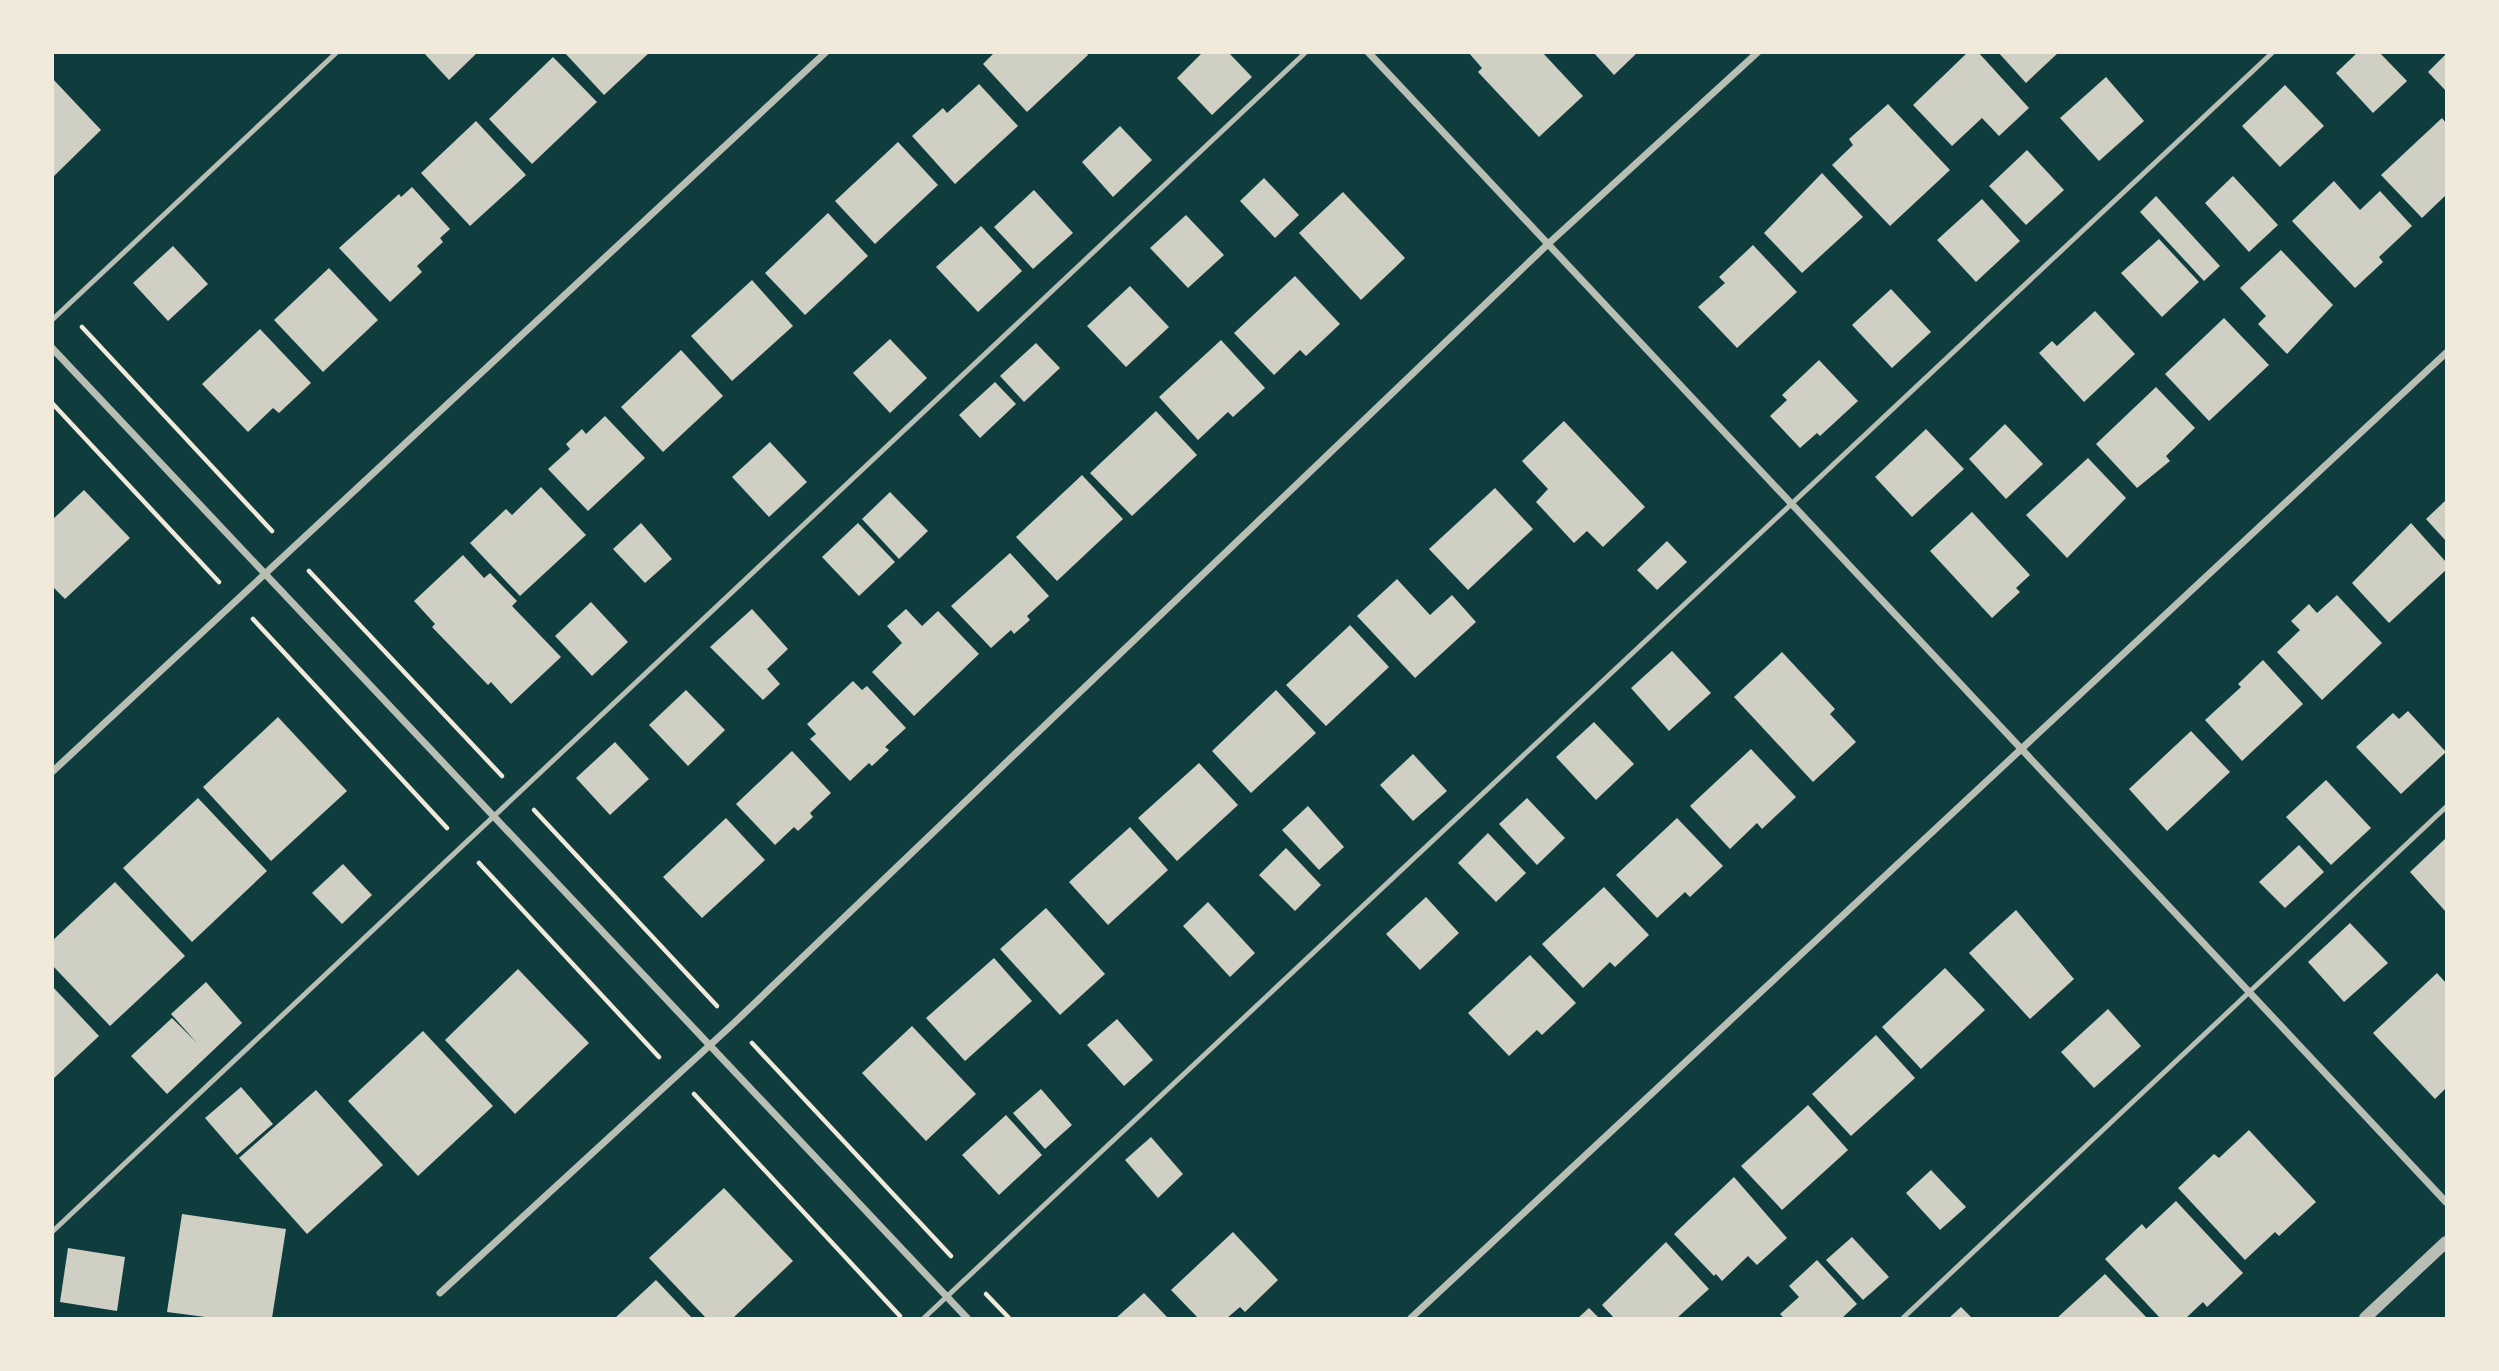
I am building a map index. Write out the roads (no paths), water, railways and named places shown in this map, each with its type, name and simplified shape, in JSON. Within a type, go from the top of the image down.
[{"type":"street","points":[[52,772],[826,52]]},
{"type":"street","points":[[1368,52],[2446,1202]]},
{"type":"street","points":[[440,1293],[709,1046],[1548,244],[1758,52]]},
{"type":"street","points":[[52,348],[967,1318]]},
{"type":"street","points":[[1411,1318],[2446,353]]},
{"type":"street","points":[[2365,1318],[2446,1242]]},
{"type":"lane","points":[[52,320],[337,52]]},
{"type":"lane","points":[[52,1231],[1306,52]]},
{"type":"lane","points":[[924,1318],[2273,52]]},
{"type":"lane","points":[[1903,1318],[2446,807]]}]
